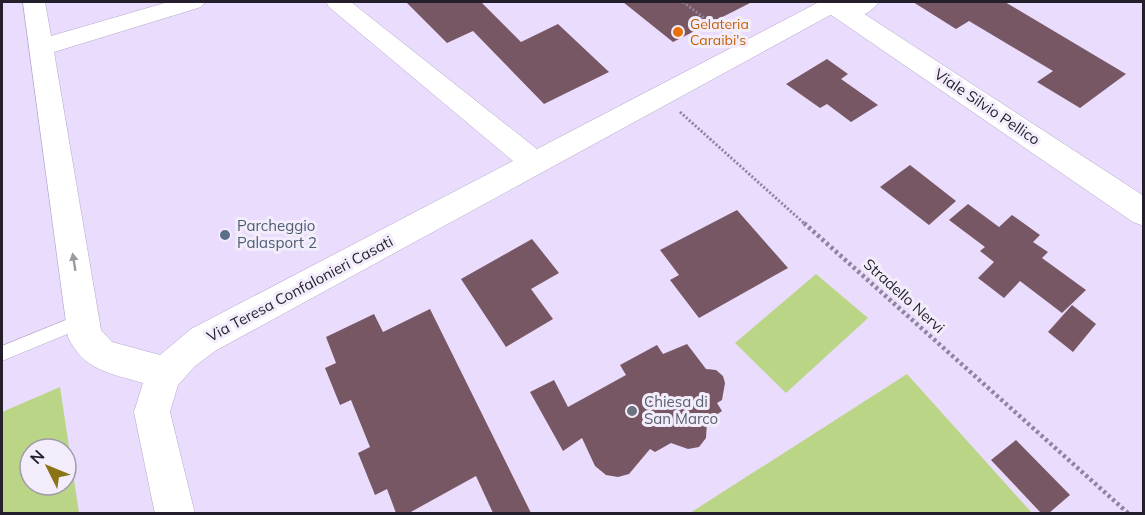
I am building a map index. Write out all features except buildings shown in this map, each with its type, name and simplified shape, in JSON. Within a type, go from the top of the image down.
[{"type":"main road","name":"Viale Silvio Pellico","points":[[844,5],[1143,213]]},
{"type":"street","points":[[34,2],[85,337],[102,355],[166,373],[156,395],[152,412],[175,513]]},
{"type":"street","points":[[41,47],[193,2]]},
{"type":"street","points":[[337,2],[535,163]]},
{"type":"street","name":"Via Teresa Confalonieri Casati","points":[[166,373],[183,355],[203,340],[663,96],[844,5]]},
{"type":"lane","points":[[2,354],[83,320]]},
{"type":"path","name":"Stradello Nervi","points":[[663,96],[1129,513]]},
{"type":"green space","points":[[816,274],[868,318],[786,393],[735,343]]},
{"type":"green space","points":[[907,374],[1032,513],[690,513]]},
{"type":"green space","points":[[60,387],[68,437],[18,437],[18,497],[77,497],[79,513],[2,513],[2,412]]},
{"type":"place","name":"Gelateria Caraibi's","points":[[678,32]]},
{"type":"place","name":"Parcheggio Palasport 2","points":[[225,235]]},
{"type":"place","name":"Chiesa di San Marco","points":[[632,411]]}]
